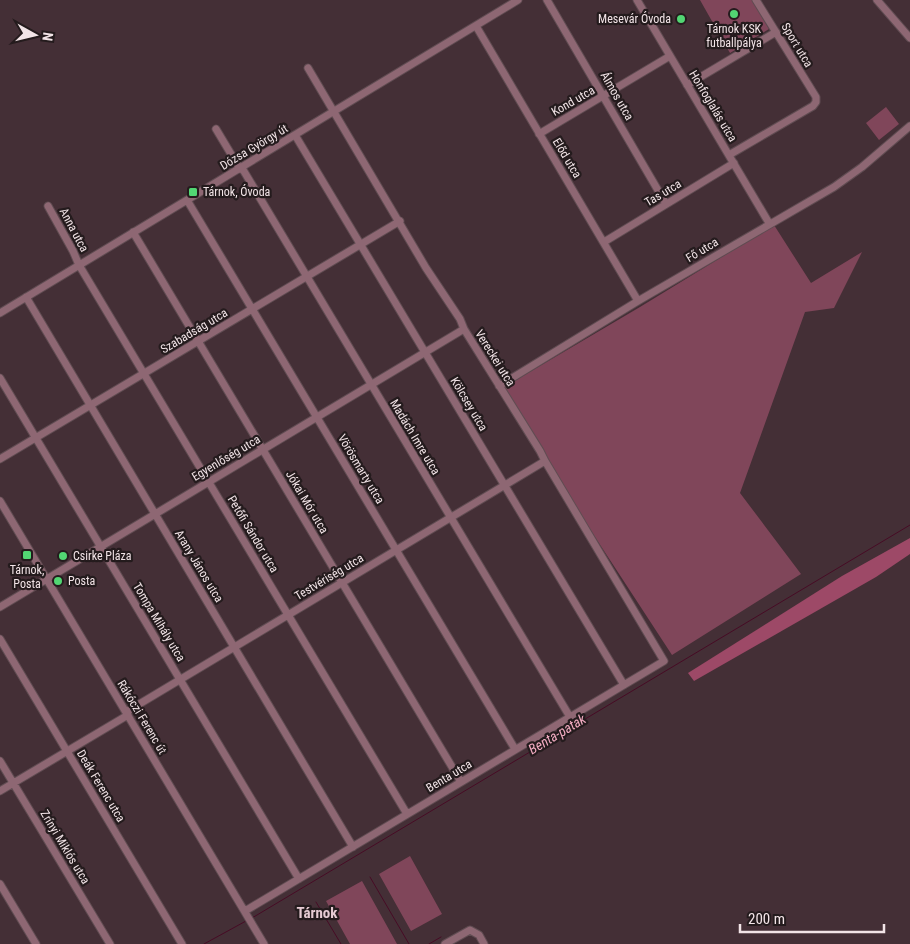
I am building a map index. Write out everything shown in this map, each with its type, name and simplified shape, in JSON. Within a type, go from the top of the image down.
[{"type":"street","name":"Dózsa György út","points":[[0,313],[518,0]]},
{"type":"street","name":"Álmos utca","points":[[547,0],[666,204]]},
{"type":"street","name":"Honfoglalás utca","points":[[637,0],[770,223]]},
{"type":"street","name":"Sport utca","points":[[729,155],[813,106],[816,102],[816,97],[756,0]]},
{"type":"street","points":[[877,0],[910,38]]},
{"type":"street","name":"Előd utca","points":[[476,26],[638,301]]},
{"type":"street","points":[[688,85],[776,32]]},
{"type":"street","name":"Kond utca","points":[[539,134],[670,56]]},
{"type":"street","name":"Vereckei utca","points":[[308,68],[430,274],[460,319],[464,329],[540,451],[664,661]]},
{"type":"street","name":"Fő utca","points":[[499,386],[638,301],[834,187],[862,167],[910,126]]},
{"type":"street","name":"Madách Imre utca","points":[[216,129],[570,717]]},
{"type":"street","name":"Kölcsey utca","points":[[295,135],[624,685]]},
{"type":"street","name":"Tas utca","points":[[604,242],[734,163]]},
{"type":"street","name":"Vörösmarty utca","points":[[187,200],[515,749]]},
{"type":"street","name":"Anna utca","points":[[48,206],[73,250],[79,265]]},
{"type":"street","name":"Szabadság utca","points":[[0,460],[400,221]]},
{"type":"street","name":"Jókai Mór utca","points":[[134,232],[462,782]]},
{"type":"street","name":"Petőfi Sándor utca","points":[[79,265],[408,814]]},
{"type":"street","name":"Arany János utca","points":[[26,298],[353,847]]},
{"type":"street","name":"Egyenlőség utca","points":[[0,607],[464,329]]},
{"type":"street","name":"Tompa Mihály utca","points":[[0,378],[299,879]]},
{"type":"street","name":"Testvériség utca","points":[[0,791],[67,752],[180,679],[545,461]]},
{"type":"street","name":"Rákóczi Ferenc út","points":[[0,501],[264,944]]},
{"type":"street","name":"Deák Ferenc utca","points":[[0,639],[182,944]]},
{"type":"street","name":"Benta utca","points":[[245,911],[664,661]]},
{"type":"street","name":"Zrínyi Miklós utca","points":[[0,761],[110,944]]},
{"type":"street","points":[[0,884],[36,944]]},
{"type":"street","points":[[445,944],[470,930],[479,935],[484,944]]},
{"type":"shaded area","name":"Tárnok KSK futballpálya","points":[[700,0],[752,0],[769,29],[730,53]]},
{"type":"shaded area","points":[[886,107],[899,124],[879,140],[866,123]]},
{"type":"shaded area","points":[[774,225],[811,283],[862,252],[834,308],[805,312],[740,493],[801,574],[672,655],[499,390]]},
{"type":"shaded area","points":[[910,538],[910,554],[876,577],[694,681],[688,673],[842,576]]},
{"type":"shaded area","points":[[410,856],[442,914],[411,931],[379,874]]},
{"type":"shaded area","points":[[362,881],[397,944],[350,944],[326,901]]},
{"type":"waterway","name":"Benta-patak","points":[[252,918],[910,525]]},
{"type":"waterway","points":[[370,877],[409,944]]},
{"type":"waterway","points":[[316,902],[341,944]]},
{"type":"waterway","name":"Benta-patak","points":[[204,944],[246,921]]},
{"type":"waterway","points":[[429,944],[441,937]]},
{"type":"place","name":"Tárnok KSK futballpálya","points":[[734,14]]},
{"type":"place","name":"Mesevár Óvoda","points":[[681,19]]},
{"type":"place","name":"Tárnok, Óvoda","points":[[193,192]]},
{"type":"place","name":"Tárnok, Posta","points":[[27,555]]},
{"type":"place","name":"Csirke Pláza","points":[[63,556]]},
{"type":"place","name":"Posta","points":[[58,581]]},
{"type":"district","name":"Tárnok","points":[[317,913]]}]
